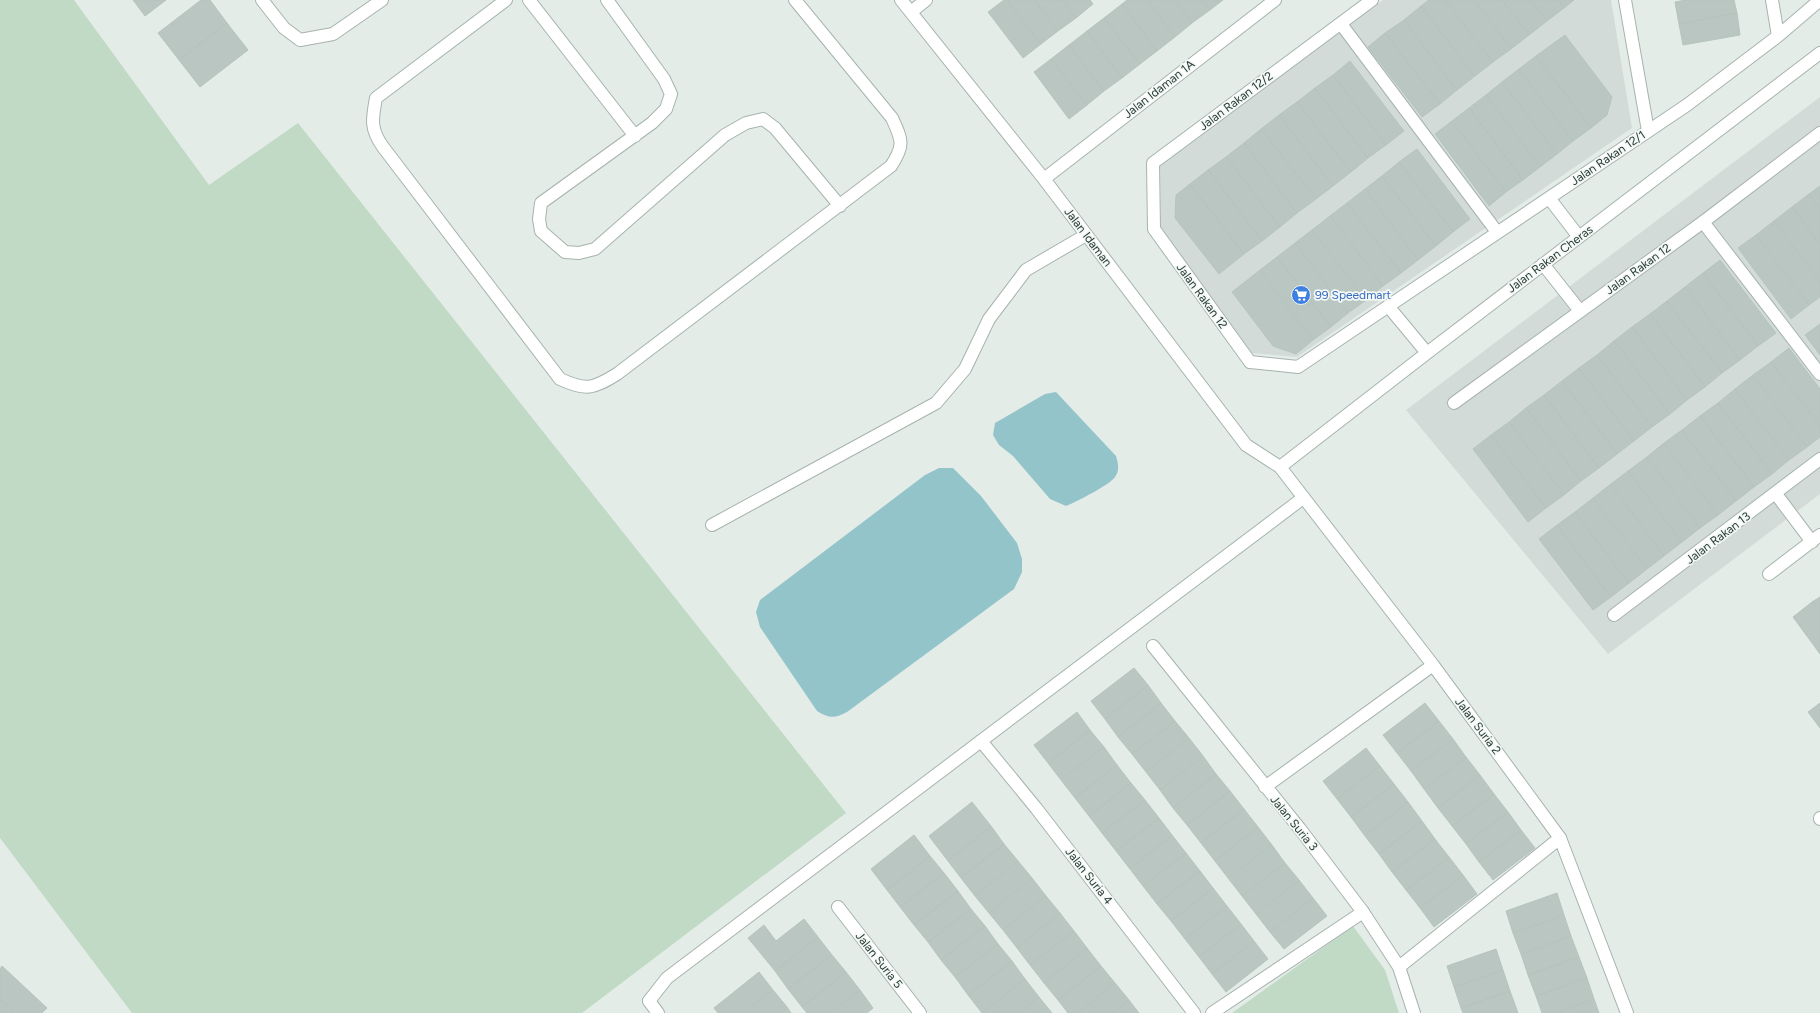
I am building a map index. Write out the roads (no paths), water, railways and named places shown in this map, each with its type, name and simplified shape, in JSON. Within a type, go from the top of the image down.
[{"type":"street","points":[[262,0],[284,28],[300,40],[333,34],[382,0]]},
{"type":"street","points":[[506,0],[376,98],[372,120],[376,136],[560,379],[579,387],[599,385],[617,374],[891,166],[900,152],[900,137],[892,118],[795,0]]},
{"type":"street","points":[[529,0],[635,136]]},
{"type":"street","points":[[607,0],[664,79],[670,94],[666,109],[652,123],[635,136],[541,203],[539,219],[541,231],[565,252],[579,253],[595,249],[725,135],[746,123],[763,119],[775,128],[840,206]]},
{"type":"street","name":"Jalan Idaman","points":[[901,0],[1044,179],[1246,445],[1280,467]]},
{"type":"street","points":[[911,12],[926,0]]},
{"type":"street","name":"Jalan Rakan 12/2","points":[[1154,229],[1153,163],[1372,0]]},
{"type":"street","points":[[1625,0],[1648,131]]},
{"type":"street","points":[[1772,0],[1778,36]]},
{"type":"street","name":"Jalan Rakan 12/1","points":[[1250,362],[1298,367],[1687,105],[1778,36],[1820,0]]},
{"type":"street","name":"Jalan Idaman 1A","points":[[1044,179],[1268,2]]},
{"type":"street","points":[[1341,24],[1497,232]]},
{"type":"street","name":"Jalan Rakan Cheras","points":[[1280,467],[1820,53]]},
{"type":"street","name":"Jalan Rakan 12","points":[[1454,403],[1703,222],[1820,133]]},
{"type":"street","points":[[1549,198],[1579,237]]},
{"type":"street","points":[[1703,222],[1820,374]]},
{"type":"street","name":"Jalan Rakan 12","points":[[1154,229],[1250,362]]},
{"type":"street","points":[[712,525],[936,403],[965,369],[989,319],[1026,270],[1086,235]]},
{"type":"street","points":[[1543,264],[1580,311]]},
{"type":"street","points":[[1388,306],[1427,353]]},
{"type":"street","name":"Jalan Rakan 13","points":[[1614,615],[1776,494],[1820,459]]},
{"type":"street","name":"Jalan Suria 2","points":[[1280,467],[1432,665],[1560,838],[1627,1013]]},
{"type":"street","points":[[1769,574],[1816,538],[1776,494]]},
{"type":"street","points":[[658,1013],[649,1002],[667,978],[1303,498]]},
{"type":"street","name":"Jalan Suria 3","points":[[1153,646],[1300,829],[1363,912],[1399,966],[1414,1013]]},
{"type":"street","points":[[1265,787],[1432,665]]},
{"type":"street","name":"Jalan Suria 4","points":[[981,741],[1041,815],[1194,1013]]},
{"type":"street","points":[[1399,966],[1560,838]]},
{"type":"street","name":"Jalan Suria 5","points":[[838,908],[920,1013]]},
{"type":"street","points":[[1212,1013],[1363,912]]},
{"type":"water","points":[[1056,392],[1116,456],[1118,466],[1117,474],[1107,484],[1093,493],[1066,506],[1050,499],[1013,456],[999,445],[993,435],[995,423],[1045,394]]},
{"type":"water","points":[[939,468],[953,468],[981,496],[1017,543],[1022,559],[1022,572],[1014,589],[847,712],[835,717],[825,715],[817,711],[760,627],[756,612],[760,600],[925,475]]},
{"type":"place","name":"99 Speedmart","points":[[1301,295]]}]
